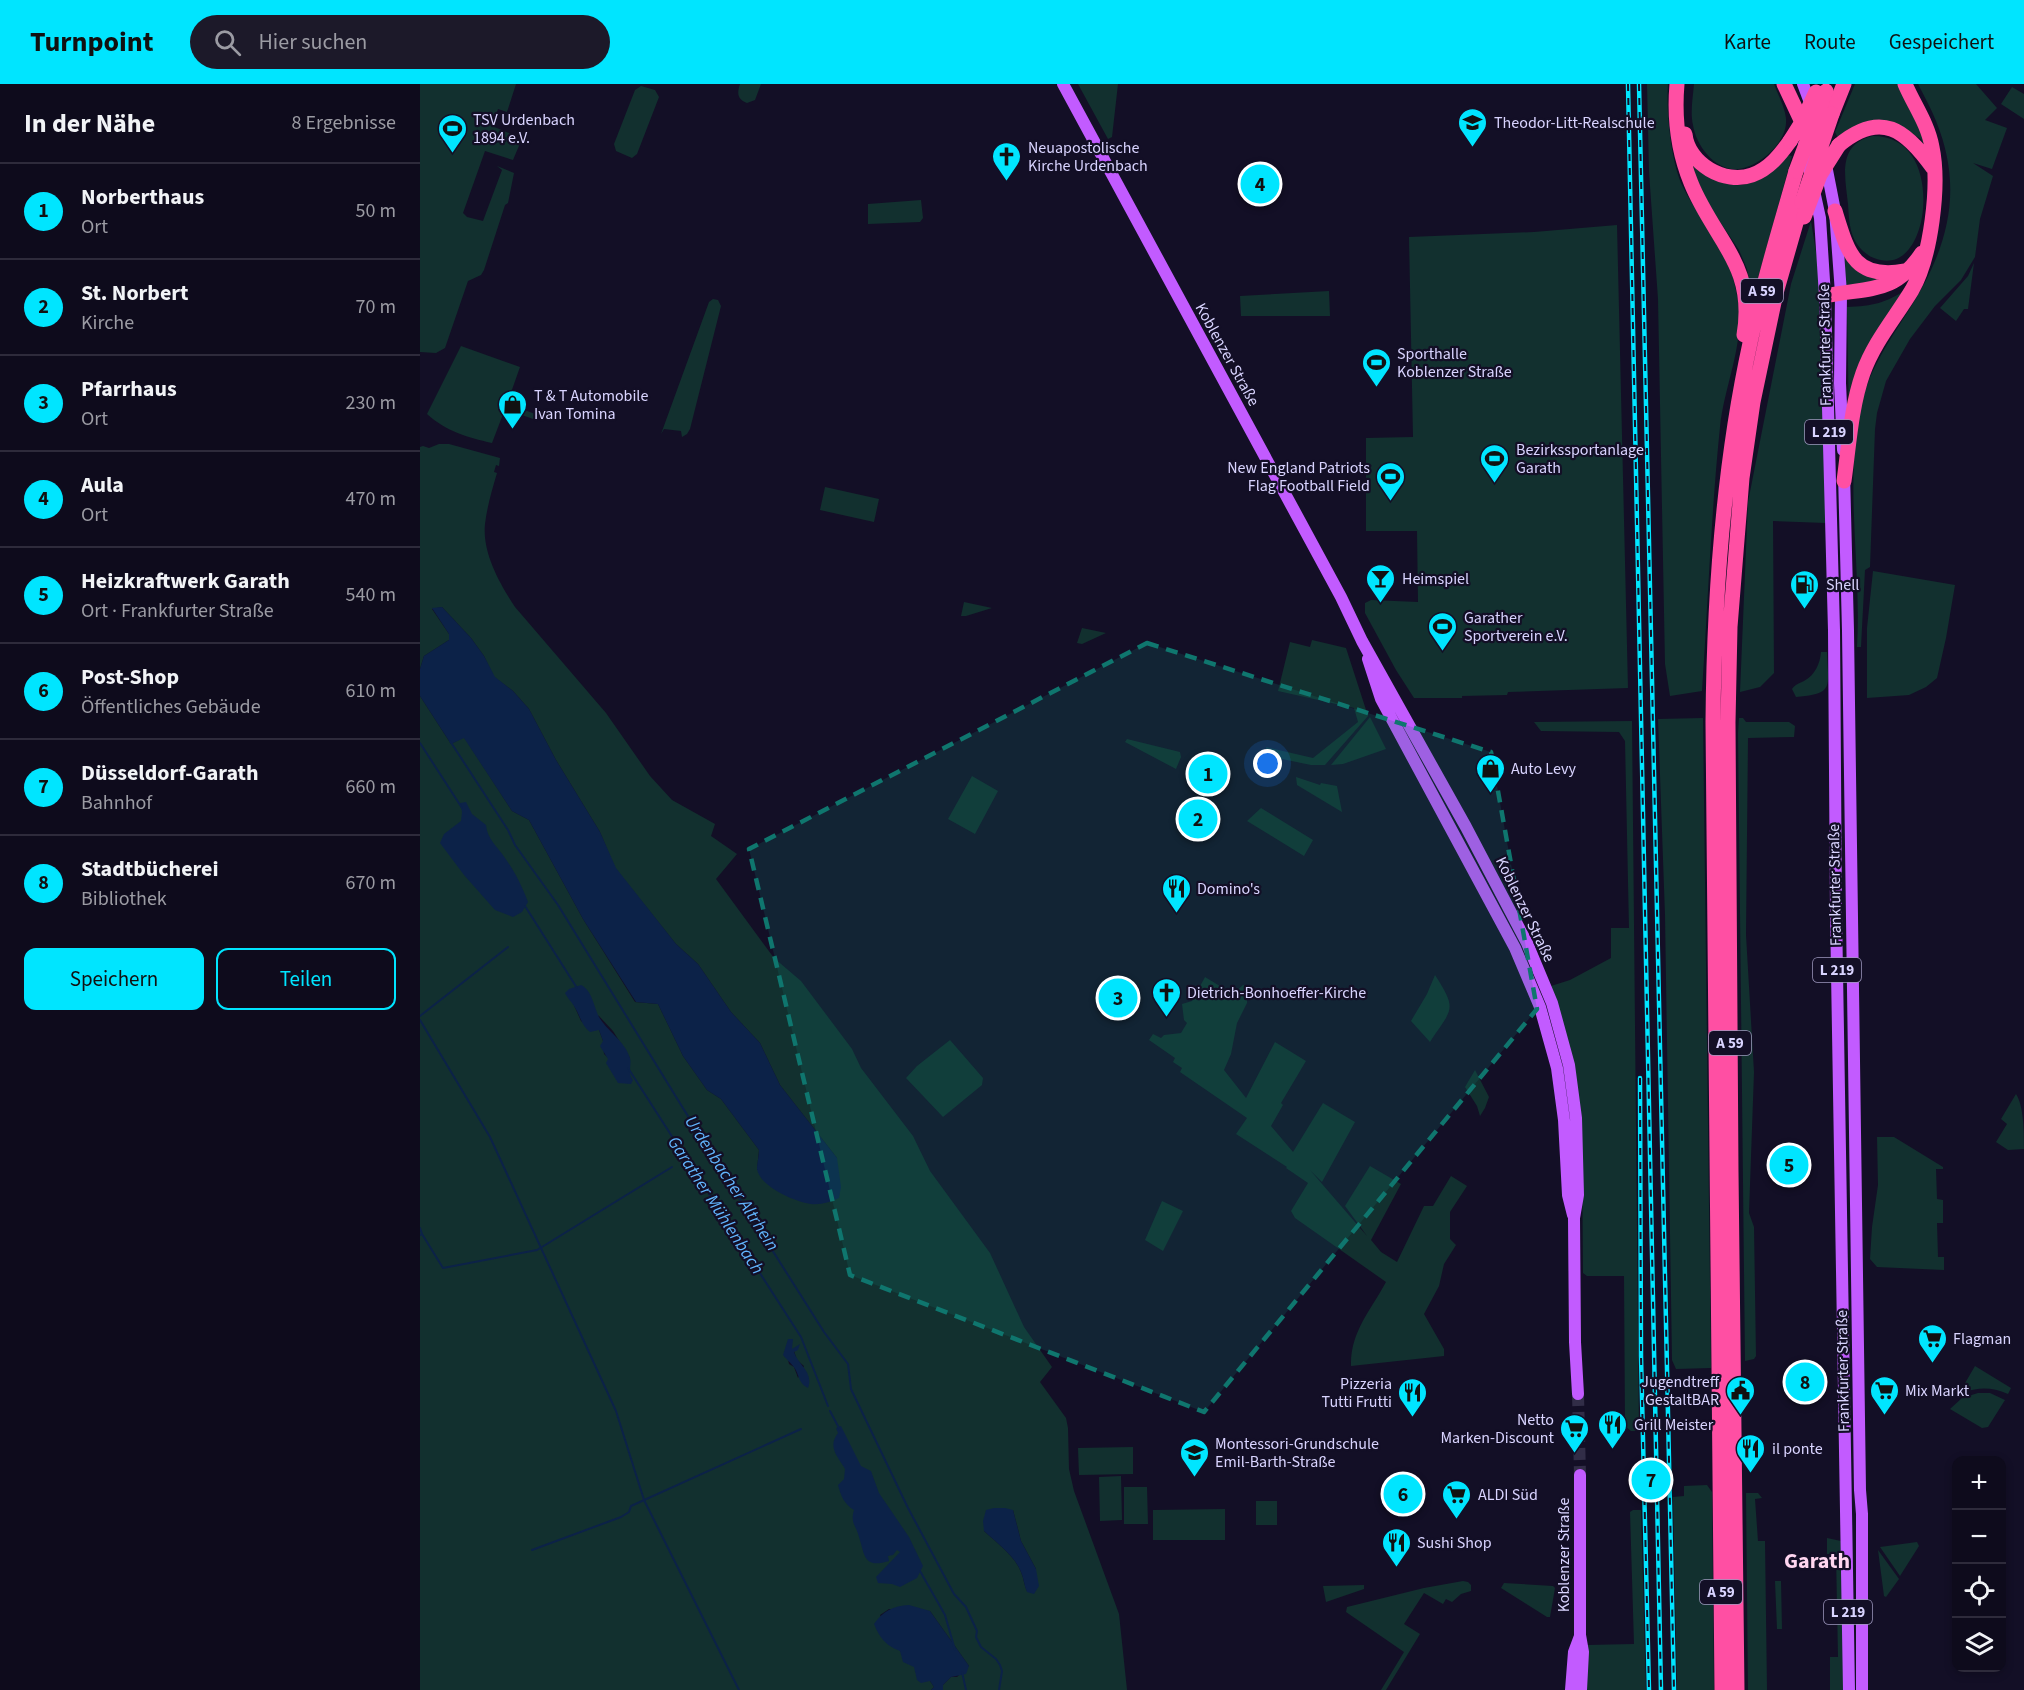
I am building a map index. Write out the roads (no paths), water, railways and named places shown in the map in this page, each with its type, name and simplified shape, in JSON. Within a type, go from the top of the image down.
[{"type":"highway","points":[[1677,84],[1678,141],[1691,183],[1740,270],[1746,298],[1746,325],[1731,402],[1737,413]]},
{"type":"highway","points":[[1684,84],[1683,114],[1686,139],[1691,151],[1701,164],[1716,173],[1739,178],[1750,176],[1769,166],[1790,141],[1825,86]]},
{"type":"highway","points":[[1785,84],[1800,118]]},
{"type":"highway","name":"A 59","points":[[1721,691],[1730,627],[1742,478],[1763,349],[1802,201],[1844,84]]},
{"type":"highway","points":[[1825,296],[1866,302],[1887,297],[1906,284],[1926,247],[1934,205],[1933,148],[1925,125],[1905,84]]},
{"type":"highway","name":"A 59","points":[[1737,1690],[1719,1363],[1721,691],[1718,581],[1726,486],[1737,413],[1762,291],[1796,171],[1825,86]]},
{"type":"highway","points":[[1790,245],[1798,238],[1821,175],[1839,145],[1861,130],[1879,127],[1898,132],[1915,143],[1933,168]]},
{"type":"highway","points":[[1835,211],[1845,242],[1852,255],[1862,266],[1868,270],[1887,274],[1915,268]]},
{"type":"highway","points":[[1844,481],[1855,403],[1863,372],[1877,342],[1913,288],[1915,268]]},
{"type":"highway","name":"A 59","points":[[1720,722],[1735,1364],[1727,1495],[1722,1690]]},
{"type":"main road","name":"Koblenzer Straße","points":[[1063,84],[1341,597],[1362,641],[1381,699],[1515,948],[1540,1006],[1557,1068],[1564,1120],[1568,1195],[1574,1218],[1578,1394]]},
{"type":"main road","name":"Frankfurter Straße","points":[[1790,84],[1800,118],[1820,218],[1825,296],[1834,630],[1836,912],[1849,1690]]},
{"type":"main road","name":"Frankfurter Straße","points":[[1803,84],[1821,139],[1835,211],[1841,298],[1840,383],[1848,619],[1862,1514],[1862,1690]]},
{"type":"main road","name":"Koblenzer Straße","points":[[1580,1475],[1580,1635],[1583,1652],[1581,1690]]},
{"type":"main road","name":"Koblenzer Straße","points":[[1571,1690],[1574,1652],[1580,1635]]},
{"type":"water","points":[[442,607],[471,638],[495,677],[513,691],[529,709],[556,760],[600,832],[616,868],[676,944],[698,964],[731,1012],[760,1043],[780,1085],[837,1158],[841,1187],[839,1198],[822,1204],[804,1203],[788,1197],[764,1182],[757,1169],[759,1150],[721,1099],[707,1090],[683,1056],[658,1004],[636,1002],[583,919],[529,820],[512,811],[464,738],[451,744],[420,696],[420,669],[424,656],[449,640],[449,634],[432,608]]},
{"type":"water","points":[[466,802],[472,814],[486,825],[491,839],[512,869],[526,896],[528,902],[522,912],[513,917],[495,910],[440,843],[444,834],[461,821],[460,803]]},
{"type":"water","points":[[581,985],[590,995],[602,1022],[628,1052],[630,1074],[633,1080],[631,1084],[618,1083],[606,1063],[608,1059],[600,1046],[603,1041],[599,1030],[590,1032],[587,1029],[565,993]]},
{"type":"water","points":[[788,1339],[793,1339],[792,1349],[800,1344],[798,1350],[794,1352],[809,1377],[808,1388],[783,1355]]},
{"type":"water","points":[[841,1426],[861,1466],[871,1471],[879,1493],[909,1537],[923,1566],[917,1578],[900,1587],[878,1583],[876,1577],[900,1552],[897,1550],[893,1555],[888,1556],[889,1561],[880,1563],[866,1559],[853,1521],[854,1510],[845,1502],[840,1493],[838,1485],[844,1479],[845,1469],[835,1452],[833,1443],[838,1433],[836,1428]]},
{"type":"water","points":[[994,1508],[1013,1510],[1021,1541],[1036,1569],[1039,1586],[1034,1594],[1027,1592],[1021,1572],[1014,1560],[984,1531],[983,1521],[986,1510]]},
{"type":"water","points":[[909,1605],[930,1611],[969,1666],[966,1674],[951,1677],[943,1685],[943,1690],[931,1690],[934,1687],[930,1681],[921,1683],[917,1680],[914,1667],[903,1662],[900,1651],[884,1640],[874,1624],[889,1610]]},
{"type":"waterway","name":"Urdenbacher Altrhein","points":[[450,741],[508,830],[515,845],[558,905],[824,1332],[848,1364],[851,1389],[908,1508],[954,1594],[966,1607],[977,1631],[976,1637],[981,1647],[1000,1665],[1002,1671],[999,1690]]},
{"type":"waterway","name":"Garather Mühlenbach","points":[[420,743],[462,808]]},
{"type":"waterway","name":"Garather Mühlenbach","points":[[525,906],[577,988]]},
{"type":"waterway","points":[[420,1016],[508,947]]},
{"type":"waterway","points":[[420,1020],[490,1137],[616,1411],[644,1500],[739,1690]]},
{"type":"waterway","name":"Garather Mühlenbach","points":[[628,1068],[801,1337],[828,1406]]},
{"type":"waterway","points":[[422,1234],[443,1268],[537,1250],[672,1167]]},
{"type":"waterway","points":[[420,1228],[422,1234],[420,1235]]},
{"type":"waterway","name":"Garather Mühlenbach","points":[[830,1411],[840,1430]]},
{"type":"waterway","points":[[532,1550],[621,1517],[629,1512],[631,1506],[801,1429]]},
{"type":"waterway","name":"Garather Mühlenbach","points":[[920,1571],[945,1615],[955,1650]]},
{"type":"waterway","name":"Garather Mühlenbach","points":[[962,1672],[966,1690]]},
{"type":"tunnel","points":[[1578,1394],[1580,1475]]},
{"type":"railway","points":[[1628,84],[1661,1690]]},
{"type":"railway","points":[[1639,84],[1674,1690]]},
{"type":"railway","points":[[1640,1078],[1641,1356],[1649,1690]]},
{"type":"place","name":"Theodor-Litt-Realschule","points":[[1473,148]]},
{"type":"place","name":"TSV Urdenbach 1894 e.V.","points":[[452,154]]},
{"type":"place","name":"Neuapostolische Kirche Urdenbach","points":[[1007,182]]},
{"type":"place","name":"Aula","points":[[1260,184]]},
{"type":"place","name":"Sporthalle Koblenzer Straße","points":[[1376,388]]},
{"type":"place","name":"T & T Automobile Ivan Tomina","points":[[513,430]]},
{"type":"place","name":"Bezirkssportanlage Garath","points":[[1495,484]]},
{"type":"place","name":"New England Patriots Flag Football Field","points":[[1391,502]]},
{"type":"place","name":"Heimspiel","points":[[1381,604]]},
{"type":"place","name":"Shell","points":[[1805,610]]},
{"type":"place","name":"Garather Sportverein e.V.","points":[[1443,652]]},
{"type":"place","name":"Norberthaus","points":[[1208,774]]},
{"type":"place","name":"Auto Levy","points":[[1490,794]]},
{"type":"place","name":"St. Norbert","points":[[1198,819]]},
{"type":"place","name":"Domino's","points":[[1176,914]]},
{"type":"place","name":"Pfarrhaus","points":[[1118,998]]},
{"type":"place","name":"Dietrich-Bonhoeffer-Kirche","points":[[1166,1018]]},
{"type":"place","name":"Heizkraftwerk Garath","points":[[1789,1165]]},
{"type":"place","name":"Flagman","points":[[1932,1364]]},
{"type":"place","name":"Stadtbücherei","points":[[1805,1382]]},
{"type":"place","name":"Jugendtreff GestaltBAR","points":[[1740,1416]]},
{"type":"place","name":"Mix Markt","points":[[1884,1416]]},
{"type":"place","name":"Pizzeria Tutti Frutti","points":[[1413,1418]]},
{"type":"place","name":"Grill Meister","points":[[1613,1450]]},
{"type":"place","name":"Netto Marken-Discount","points":[[1575,1454]]},
{"type":"place","name":"il ponte","points":[[1751,1474]]},
{"type":"place","name":"Montessori-Grundschule Emil-Barth-Straße","points":[[1194,1478]]},
{"type":"place","name":"Düsseldorf-Garath","points":[[1651,1480]]},
{"type":"place","name":"Post-Shop","points":[[1403,1494]]},
{"type":"place","name":"ALDI Süd","points":[[1457,1520]]},
{"type":"place","name":"Sushi Shop","points":[[1396,1568]]},
{"type":"district","name":"Garath","points":[[1817,1560]]}]
